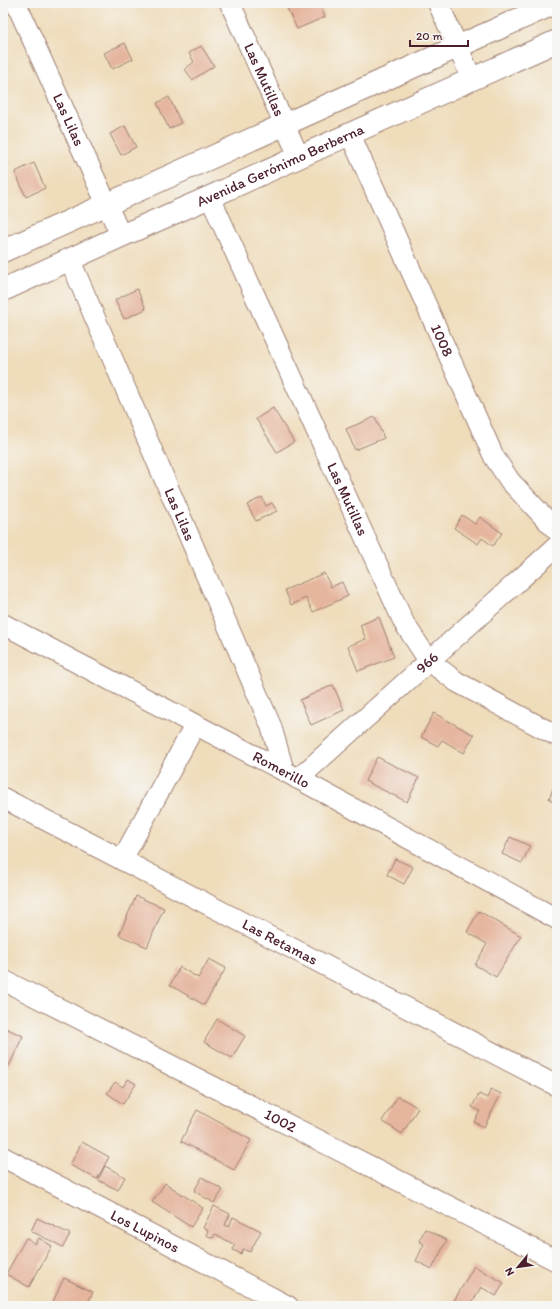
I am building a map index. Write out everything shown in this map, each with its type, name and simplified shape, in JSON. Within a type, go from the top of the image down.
[{"type":"street","name":"Las Lilas","points":[[16,3],[121,236]]},
{"type":"street","name":"Las Mutillas","points":[[230,3],[299,157]]},
{"type":"street","points":[[438,3],[472,79]]},
{"type":"street","points":[[3,251],[555,3]]},
{"type":"street","name":"Avenida Gerónimo Berberna","points":[[3,290],[556,42]]},
{"type":"street","name":"1008","points":[[350,134],[494,457],[510,481],[557,531]]},
{"type":"street","name":"Las Mutillas","points":[[210,197],[404,623],[429,661],[457,682],[557,736]]},
{"type":"street","name":"Las Lilas","points":[[70,260],[291,775]]},
{"type":"street","name":"966","points":[[291,775],[429,661],[557,546]]},
{"type":"street","name":"Romerillo","points":[[3,624],[291,775],[557,918]]},
{"type":"street","points":[[122,860],[195,725]]},
{"type":"street","name":"Las Retamas","points":[[3,798],[557,1086]]},
{"type":"street","name":"1002","points":[[3,980],[557,1261]]},
{"type":"street","name":"Los Lupinos","points":[[3,1157],[288,1306]]},
{"type":"building","points":[[292,3],[319,3],[325,17],[297,29],[286,6]]},
{"type":"building","points":[[125,43],[133,59],[112,69],[104,53]]},
{"type":"building","points":[[201,46],[214,66],[192,80],[185,69],[194,62],[189,53]]},
{"type":"building","points":[[169,97],[181,123],[169,129],[157,103]]},
{"type":"building","points":[[125,126],[136,147],[121,155],[110,134]]},
{"type":"building","points":[[34,163],[45,188],[26,197],[15,172]]},
{"type":"building","points":[[137,289],[146,309],[124,319],[115,300]]},
{"type":"building","points":[[273,408],[294,442],[277,452],[256,419]]},
{"type":"building","points":[[375,417],[384,438],[355,450],[346,429]]},
{"type":"building","points":[[262,497],[266,506],[272,503],[277,511],[256,521],[247,505]]},
{"type":"building","points":[[462,515],[475,524],[480,517],[502,533],[493,546],[482,538],[478,544],[454,528]]},
{"type":"building","points":[[324,573],[331,587],[342,582],[348,596],[313,612],[306,598],[291,605],[285,590]]},
{"type":"building","points":[[379,617],[394,657],[358,671],[348,646],[366,639],[360,625]]},
{"type":"building","points":[[333,685],[344,710],[311,725],[300,700]]},
{"type":"building","points":[[434,713],[474,735],[464,753],[442,740],[438,746],[421,737]]},
{"type":"building","points":[[377,757],[419,778],[407,802],[365,781]]},
{"type":"building","points":[[557,778],[557,803],[549,799]]},
{"type":"building","points":[[510,837],[530,846],[522,863],[502,854]]},
{"type":"building","points":[[395,859],[413,867],[404,884],[387,875]]},
{"type":"building","points":[[136,896],[164,908],[147,947],[119,935]]},
{"type":"building","points":[[479,911],[521,936],[496,977],[475,965],[487,944],[467,932]]},
{"type":"building","points":[[209,959],[226,968],[204,1005],[170,985],[180,967],[198,978]]},
{"type":"building","points":[[217,1019],[245,1036],[232,1058],[204,1042]]},
{"type":"building","points":[[3,1027],[23,1036],[9,1066],[3,1063]]},
{"type":"building","points":[[128,1079],[136,1084],[123,1104],[107,1093],[115,1082],[123,1087]]},
{"type":"building","points":[[491,1089],[501,1094],[484,1127],[474,1122],[480,1111],[472,1107],[479,1094],[487,1098]]},
{"type":"building","points":[[398,1096],[418,1108],[402,1134],[382,1121]]},
{"type":"building","points":[[197,1110],[251,1140],[234,1170],[181,1141]]},
{"type":"building","points":[[82,1142],[109,1157],[97,1179],[70,1165]]},
{"type":"building","points":[[105,1166],[125,1177],[118,1190],[98,1180]]},
{"type":"building","points":[[202,1177],[223,1190],[214,1203],[194,1191]]},
{"type":"building","points":[[165,1183],[203,1208],[191,1227],[152,1202]]},
{"type":"building","points":[[214,1206],[230,1214],[225,1225],[229,1227],[233,1217],[261,1231],[250,1252],[243,1249],[241,1254],[233,1250],[235,1245],[215,1234],[213,1238],[206,1235],[208,1231],[203,1228]]},
{"type":"building","points":[[37,1218],[70,1234],[63,1247],[31,1231]]},
{"type":"building","points":[[425,1229],[447,1240],[432,1269],[416,1261],[424,1244],[419,1241]]},
{"type":"building","points":[[26,1238],[35,1244],[39,1238],[52,1246],[29,1287],[6,1274]]},
{"type":"building","points":[[474,1266],[504,1283],[496,1296],[481,1287],[470,1306],[451,1306]]},
{"type":"building","points":[[64,1278],[93,1292],[86,1306],[51,1306]]}]
